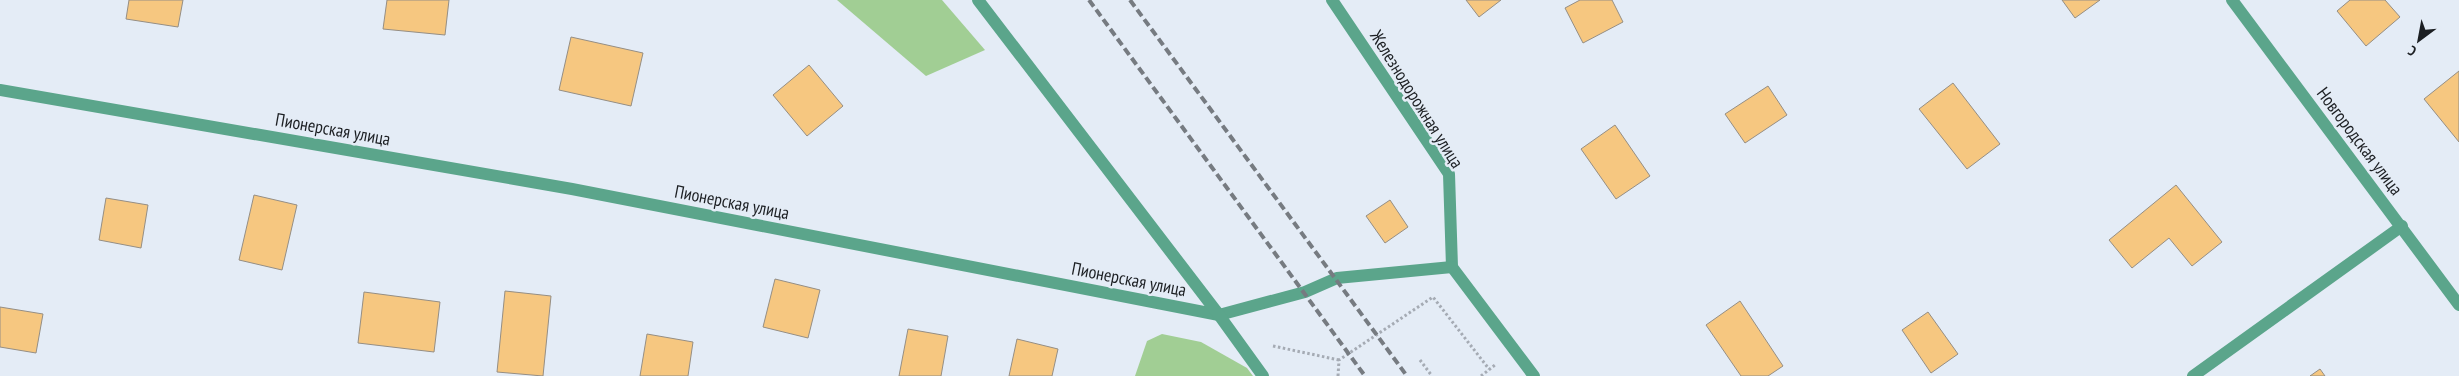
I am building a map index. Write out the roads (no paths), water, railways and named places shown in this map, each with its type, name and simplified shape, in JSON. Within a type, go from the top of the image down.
[{"type":"street","points":[[978,0],[1219,315],[1263,376]]},
{"type":"street","name":"Железнодорожная улица","points":[[1332,0],[1449,174],[1452,268]]},
{"type":"street","name":"Новгородская улица","points":[[2232,0],[2459,305]]},
{"type":"street","name":"Пионерская улица","points":[[0,90],[572,189],[1219,315],[1305,292],[1337,278],[1452,268]]},
{"type":"street","points":[[2193,376],[2402,226]]},
{"type":"street","points":[[1452,268],[1534,376]]},
{"type":"railway","points":[[1089,0],[1365,376]]},
{"type":"railway","points":[[1130,0],[1407,376]]}]
